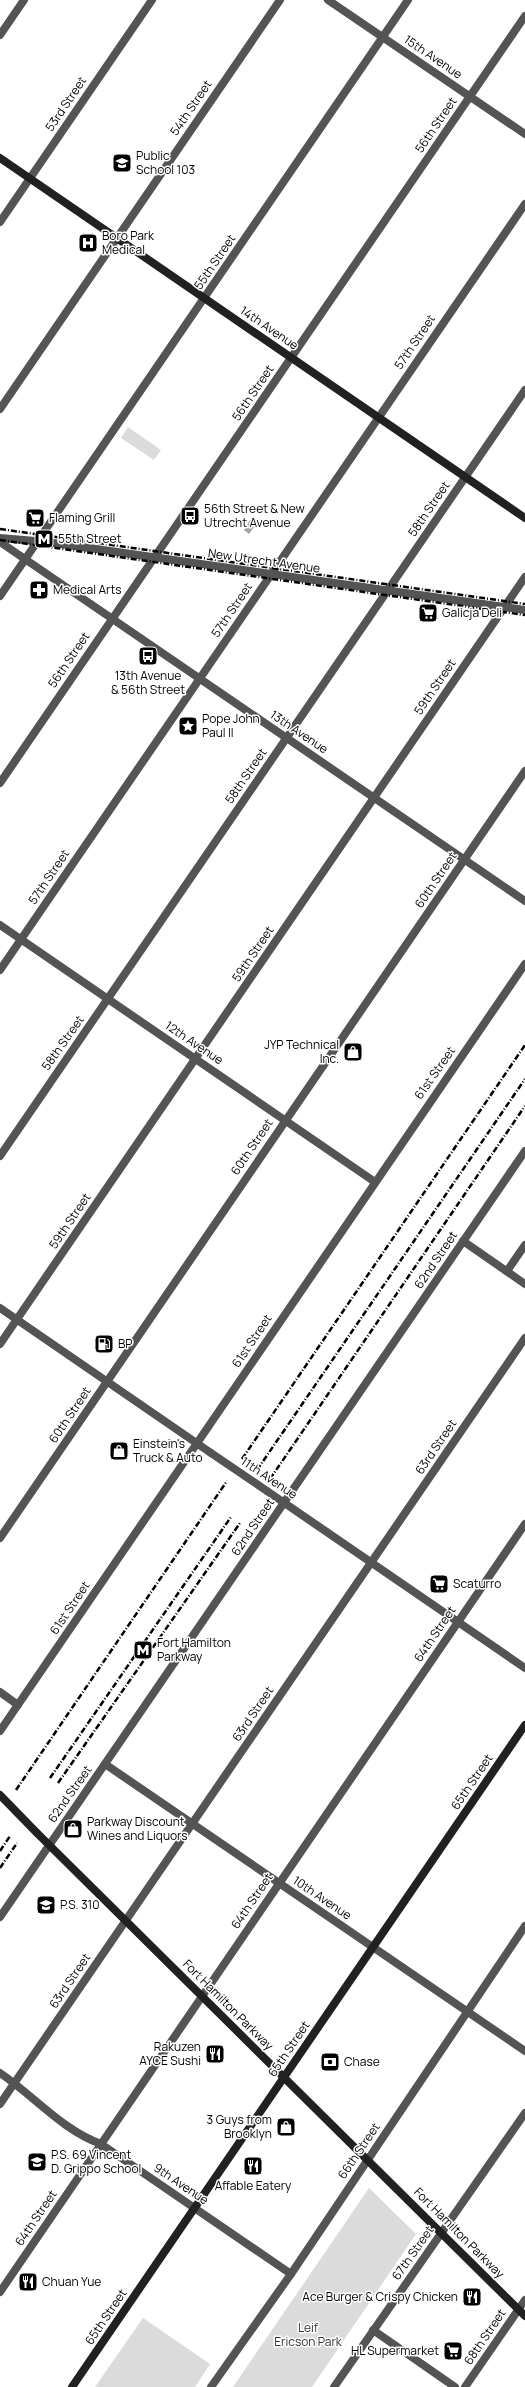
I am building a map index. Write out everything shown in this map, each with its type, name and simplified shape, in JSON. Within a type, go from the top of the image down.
[{"type":"main road","name":"14th Avenue","points":[[0,158],[525,518]]},
{"type":"main road","name":"65th Street","points":[[72,2387],[525,1725]]},
{"type":"main road","name":"Fort Hamilton Parkway","points":[[0,1796],[525,2316]]},
{"type":"street","points":[[0,35],[24,0]]},
{"type":"street","name":"53rd Street","points":[[0,222],[152,0]]},
{"type":"street","name":"54th Street","points":[[0,409],[280,0]]},
{"type":"street","name":"15th Avenue","points":[[328,0],[525,134]]},
{"type":"street","name":"55th Street","points":[[0,596],[408,0]]},
{"type":"street","name":"56th Street","points":[[0,783],[525,16]]},
{"type":"street","name":"57th Street","points":[[0,970],[525,204]]},
{"type":"street","name":"58th Street","points":[[0,1156],[525,390]]},
{"type":"street","name":"New Utrecht Avenue","points":[[0,538],[38,541],[155,557],[525,610]]},
{"type":"street","name":"13th Avenue","points":[[0,542],[525,901]]},
{"type":"street","name":"59th Street","points":[[0,1344],[525,577]]},
{"type":"street","name":"60th Street","points":[[0,1538],[525,771]]},
{"type":"street","name":"12th Avenue","points":[[0,925],[375,1182]]},
{"type":"street","name":"61st Street","points":[[0,1732],[525,964]]},
{"type":"street","name":"62nd Street","points":[[0,1917],[525,1151]]},
{"type":"street","points":[[463,1242],[525,1284]]},
{"type":"street","points":[[507,1271],[525,1244]]},
{"type":"street","name":"11th Avenue","points":[[0,1308],[525,1668]]},
{"type":"street","name":"63rd Street","points":[[0,2104],[525,1338]]},
{"type":"street","name":"64th Street","points":[[0,2292],[525,1524]]},
{"type":"street","points":[[0,1692],[18,1705]]},
{"type":"street","name":"10th Avenue","points":[[105,1764],[525,2051]]},
{"type":"street","name":"66th Street","points":[[211,2387],[291,2274],[525,1926]]},
{"type":"street","name":"9th Avenue","points":[[0,2073],[53,2115],[92,2141],[101,2144],[291,2274]]},
{"type":"street","name":"67th Street","points":[[334,2387],[525,2112]]},
{"type":"street","name":"68th Street","points":[[465,2387],[525,2300]]},
{"type":"street","points":[[373,2330],[455,2387]]},
{"type":"green space","points":[[128,427],[161,450],[154,460],[121,438]]},
{"type":"green space","name":"Leif Ericson Park","points":[[369,2188],[416,2234],[312,2387],[233,2387]]},
{"type":"green space","points":[[143,2318],[210,2364],[195,2387],[95,2387]]},
{"type":"shaded area","points":[[250,520],[256,524],[249,534],[244,530]]},
{"type":"railway","points":[[0,529],[525,604]]},
{"type":"railway","points":[[0,540],[525,615]]},
{"type":"railway","points":[[242,1459],[525,1045]]},
{"type":"railway","points":[[257,1470],[525,1079]]},
{"type":"railway","points":[[270,1479],[525,1106]]},
{"type":"railway","points":[[16,1790],[227,1481]]},
{"type":"railway","points":[[50,1778],[231,1517]]},
{"type":"railway","points":[[58,1783],[240,1523]]},
{"type":"railway","points":[[0,1851],[10,1836]]},
{"type":"railway","points":[[0,1868],[17,1843]]},
{"type":"place","name":"Public School 103","points":[[122,163]]},
{"type":"place","name":"Boro Park Medical","points":[[88,243]]},
{"type":"place","name":"56th Street & New Utrecht Avenue","points":[[190,516]]},
{"type":"place","name":"Flaming Grill","points":[[35,518]]},
{"type":"place","name":"55th Street","points":[[44,539]]},
{"type":"place","name":"Medical Arts","points":[[39,590]]},
{"type":"place","name":"Galicja Deli","points":[[428,613]]},
{"type":"place","name":"13th Avenue & 56th Street","points":[[148,656]]},
{"type":"place","name":"Pope John Paul II","points":[[188,726]]},
{"type":"place","name":"JYP Technical Inc.","points":[[353,1052]]},
{"type":"place","name":"BP","points":[[104,1344]]},
{"type":"place","name":"Einstein's Truck & Auto","points":[[119,1451]]},
{"type":"place","name":"Scaturro","points":[[439,1584]]},
{"type":"place","name":"Fort Hamilton Parkway","points":[[143,1650]]},
{"type":"place","name":"Parkway Discount Wines and Liquors","points":[[73,1829]]},
{"type":"place","name":"P.S. 310","points":[[46,1905]]},
{"type":"place","name":"Rakuzen AYCE Sushi","points":[[215,2054]]},
{"type":"place","name":"Chase","points":[[330,2062]]},
{"type":"place","name":"3 Guys from Brooklyn","points":[[286,2127]]},
{"type":"place","name":"P.S. 69 Vincent D. Grippo School","points":[[37,2162]]},
{"type":"place","name":"Affable Eatery","points":[[253,2166]]},
{"type":"place","name":"Chuan Yue","points":[[28,2282]]},
{"type":"place","name":"Ace Burger & Crispy Chicken","points":[[472,2297]]},
{"type":"place","name":"HL Supermarket","points":[[453,2351]]}]
